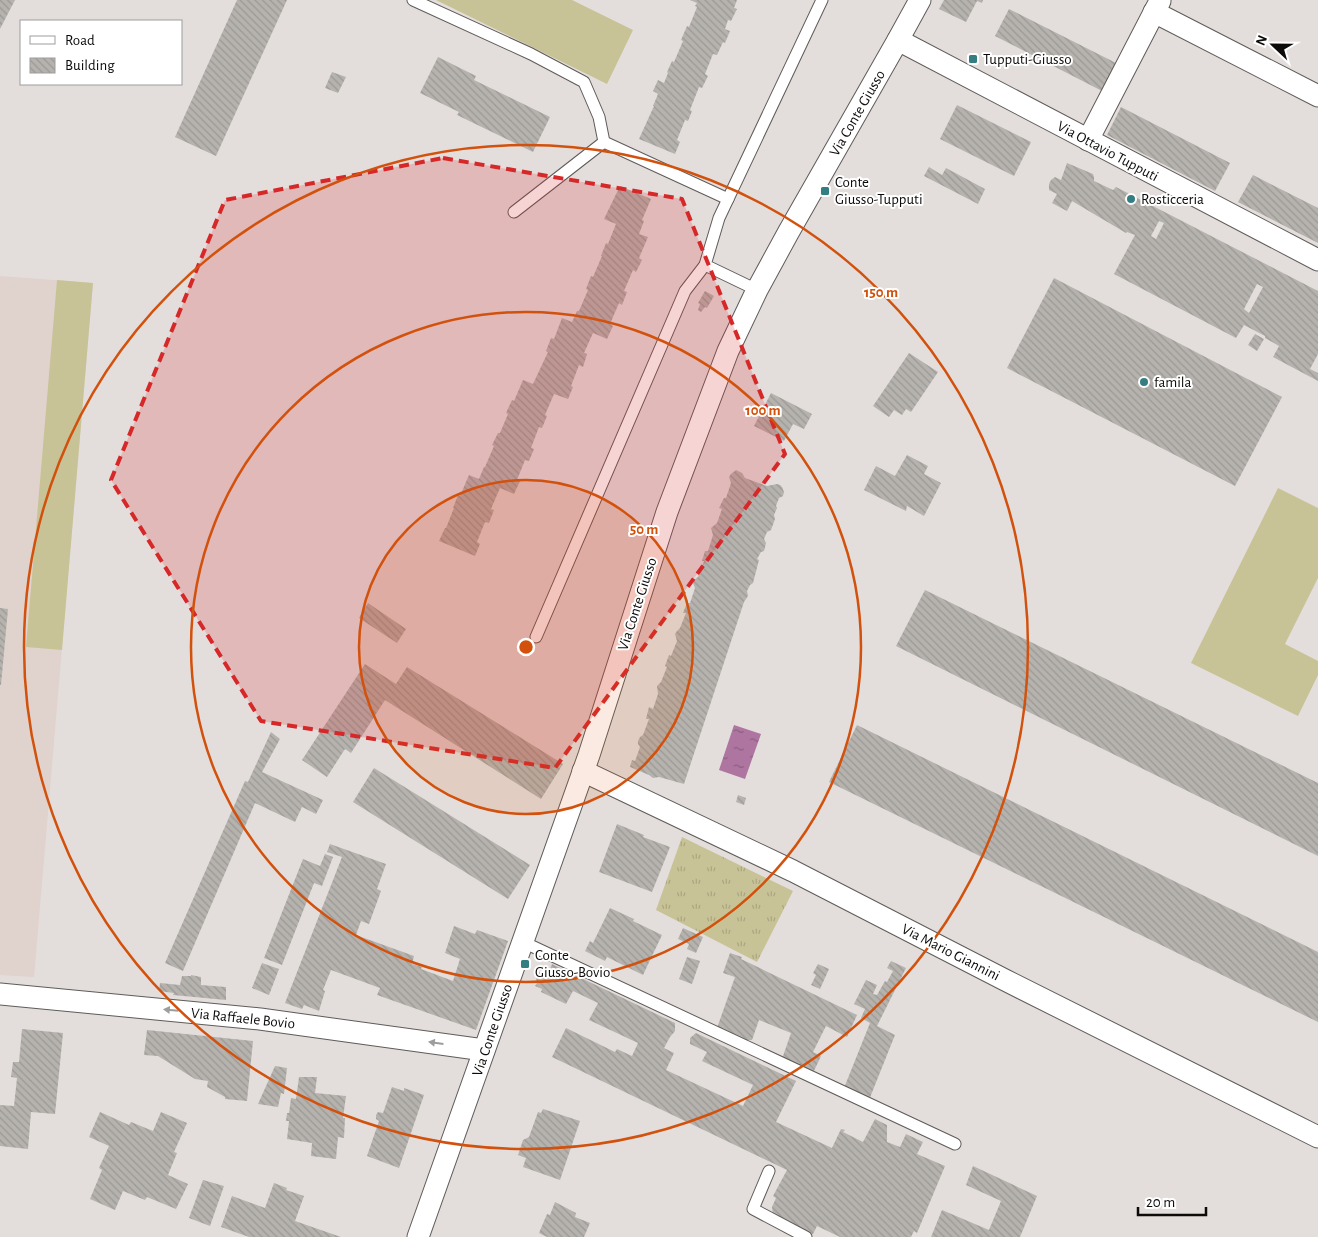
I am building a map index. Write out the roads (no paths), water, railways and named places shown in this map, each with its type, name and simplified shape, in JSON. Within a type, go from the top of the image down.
[{"type":"street","name":"Via Conte Giusso","points":[[423,1235],[484,1050],[583,771],[667,512],[728,351],[757,290],[788,233],[920,0]]},
{"type":"street","points":[[1088,140],[1157,6],[1318,96]]},
{"type":"street","name":"Via Ottavio Tupputi","points":[[898,40],[1318,260]]},
{"type":"street","name":"Via Mario Giannini","points":[[583,771],[794,871],[1005,980],[1318,1137]]},
{"type":"street","name":"Via Raffaele Bovio","points":[[0,994],[260,1019],[484,1050]]},
{"type":"lane","points":[[413,0],[532,54],[584,82],[599,117],[604,142]]},
{"type":"lane","points":[[536,637],[685,291],[705,265],[719,218],[822,0]]},
{"type":"lane","points":[[604,142],[728,199]]},
{"type":"lane","points":[[514,212],[604,142]]},
{"type":"lane","points":[[705,265],[757,290]]},
{"type":"lane","points":[[523,942],[956,1144]]},
{"type":"lane","points":[[769,1171],[753,1209],[806,1237]]},
{"type":"water","points":[[734,725],[761,734],[745,779],[719,770]]},
{"type":"place","name":"Tupputi-Giusso","points":[[973,59]]},
{"type":"place","name":"Conte Giusso-Tupputi","points":[[825,191]]},
{"type":"place","name":"Rosticceria","points":[[1131,199]]},
{"type":"place","name":"famila","points":[[1144,382]]},
{"type":"place","name":"Conte Giusso-Bovio","points":[[525,964]]}]
